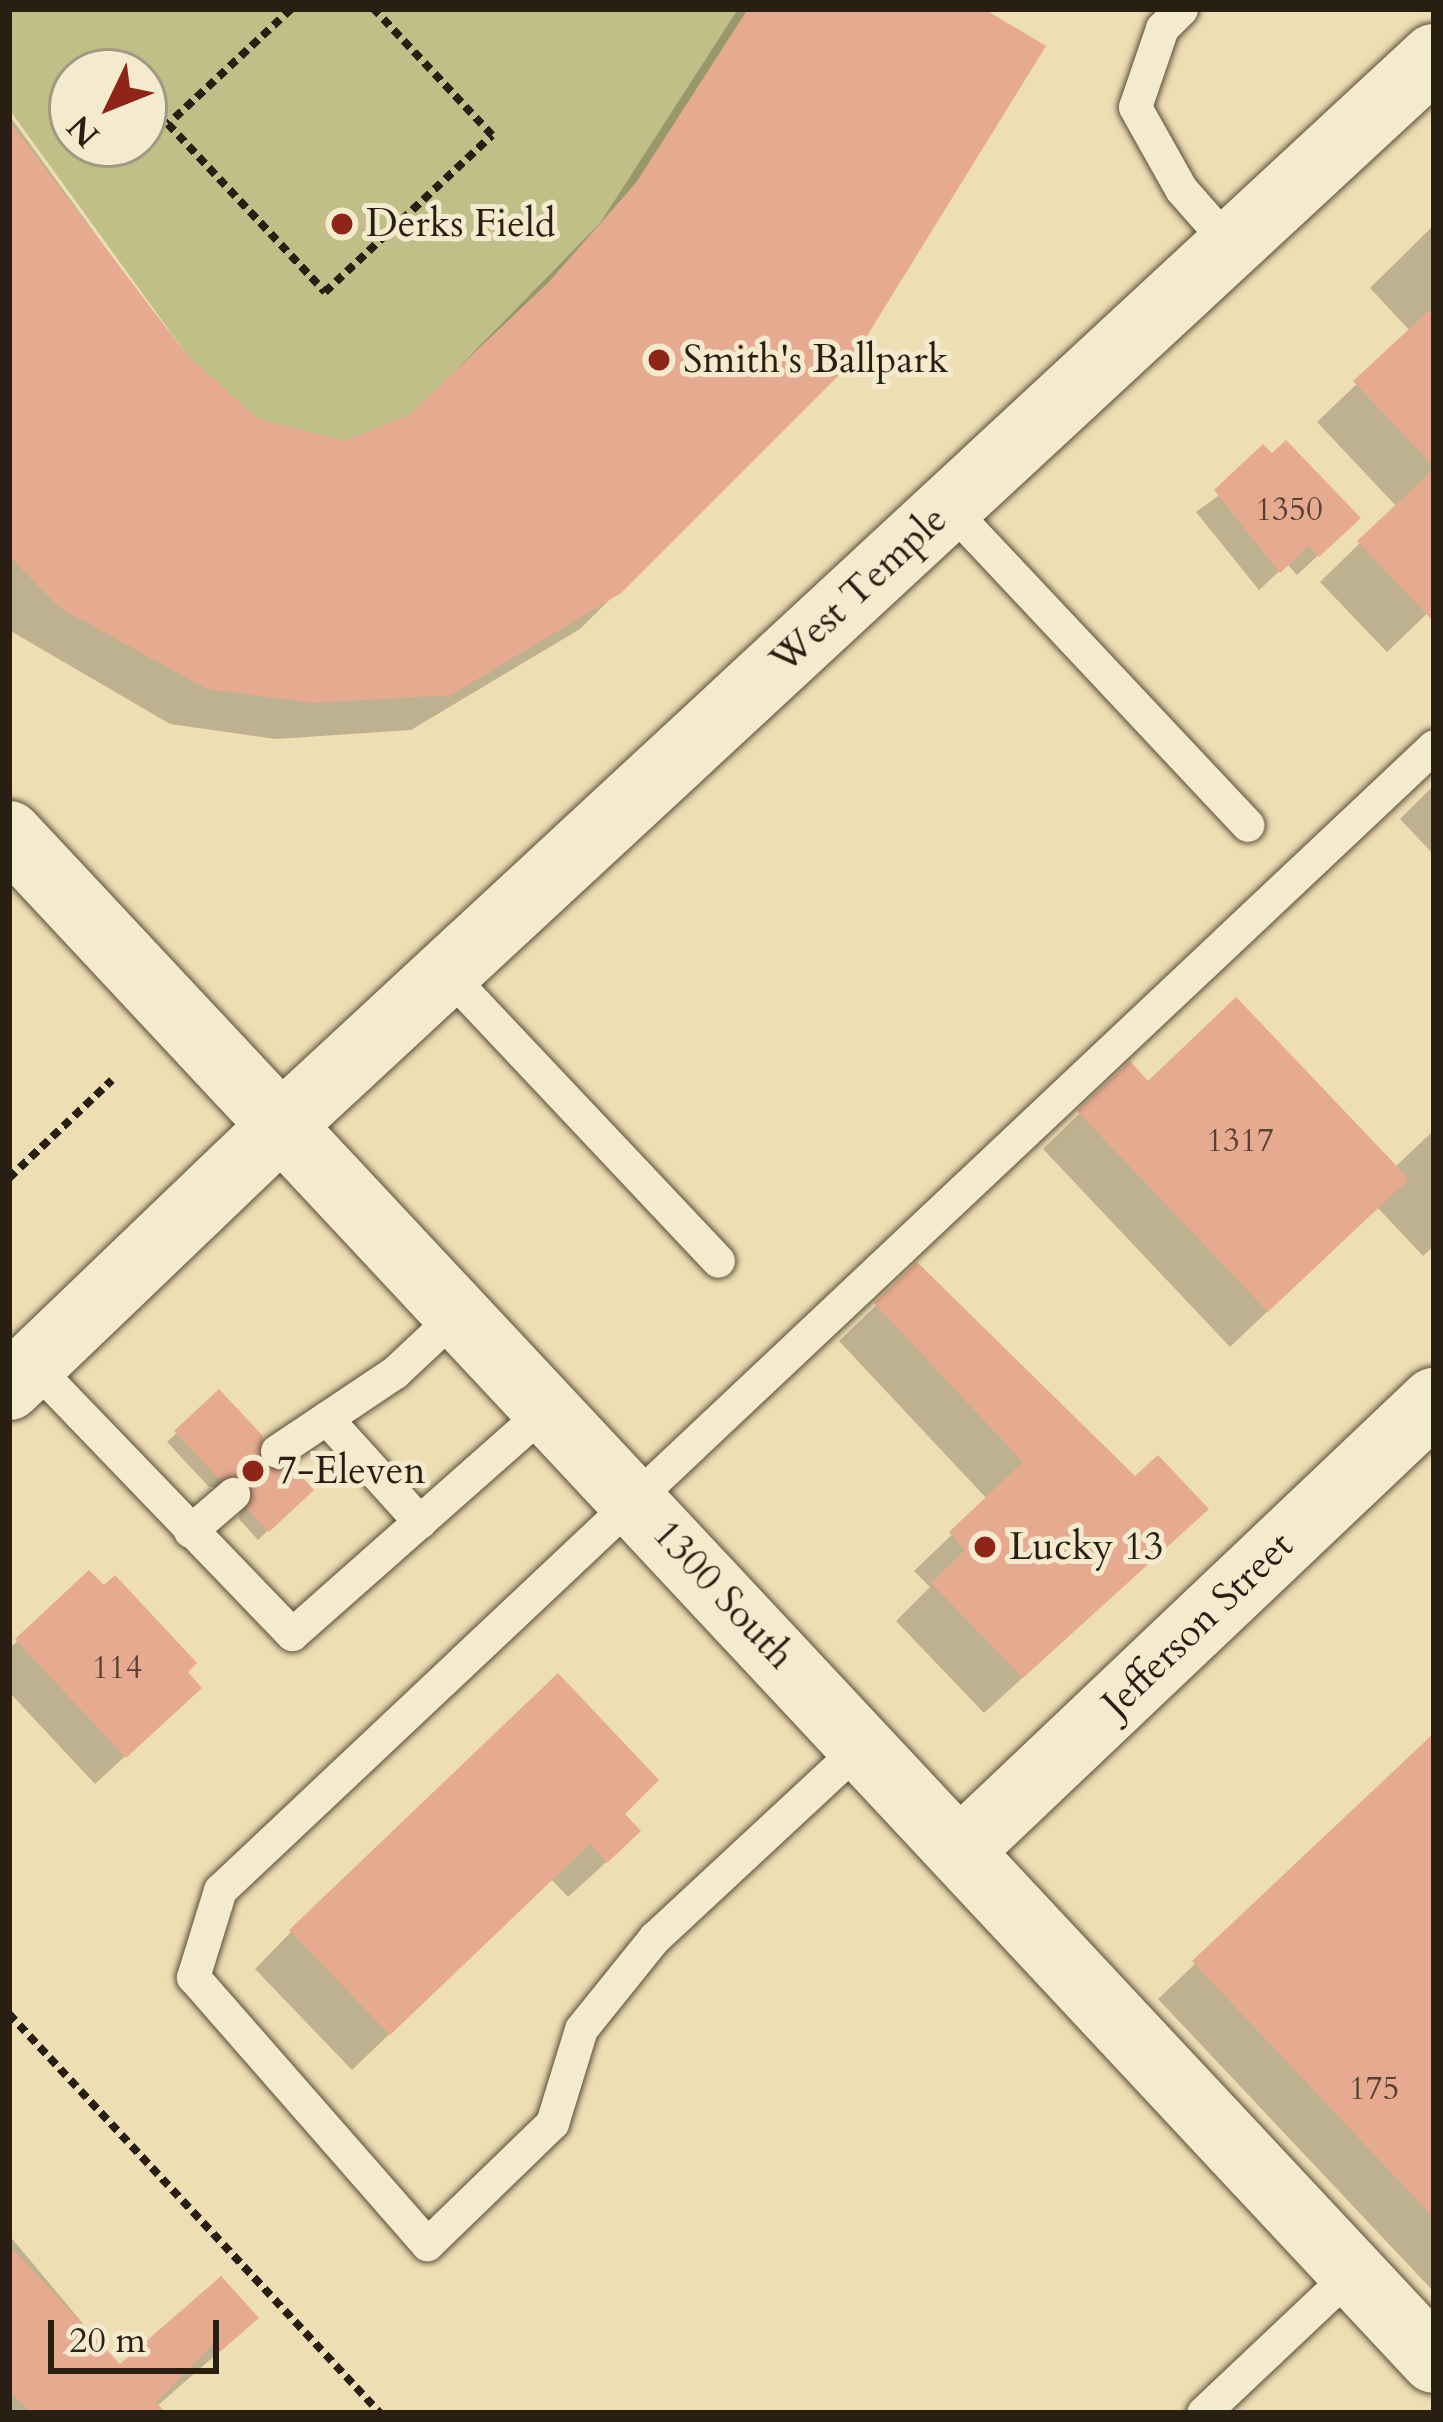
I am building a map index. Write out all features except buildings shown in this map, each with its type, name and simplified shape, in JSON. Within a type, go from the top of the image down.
[{"type":"street","name":"West Temple","points":[[21,1375],[445,971],[1434,57]]},
{"type":"street","name":"1300 South","points":[[9,834],[962,1849],[1434,2360]]},
{"type":"street","name":"Jefferson Street","points":[[962,1849],[1434,1401]]},
{"type":"lane","points":[[1181,9],[1162,28],[1135,107],[1180,189],[1231,246]]},
{"type":"lane","points":[[949,507],[1249,825]]},
{"type":"lane","points":[[863,1744],[655,1936],[581,2029],[552,2122],[427,2244],[193,1977],[220,1890],[638,1506],[1434,746]]},
{"type":"lane","points":[[445,971],[718,1261]]},
{"type":"lane","points":[[277,1451],[459,1312]]},
{"type":"lane","points":[[21,1375],[190,1531],[292,1634],[547,1408]]},
{"type":"lane","points":[[326,1418],[420,1522]]},
{"type":"lane","points":[[190,1531],[233,1495]]},
{"type":"lane","points":[[1203,2413],[1354,2271]]},
{"type":"path","points":[[291,9],[168,124],[325,292],[492,135],[374,9]]},
{"type":"path","points":[[9,1178],[112,1081]]},
{"type":"path","points":[[9,2014],[380,2413]]},
{"type":"shaded area","name":"Derks Field","points":[[9,9],[748,9],[636,183],[549,282],[409,415],[345,441],[258,419],[187,355],[52,168],[168,168],[168,48],[48,48],[48,163],[9,109]]},
{"type":"place","name":"Derks Field","points":[[342,224]]},
{"type":"place","name":"Smith's Ballpark","points":[[659,360]]},
{"type":"place","name":"7-Eleven","points":[[253,1471]]},
{"type":"place","name":"Lucky 13","points":[[985,1547]]}]
